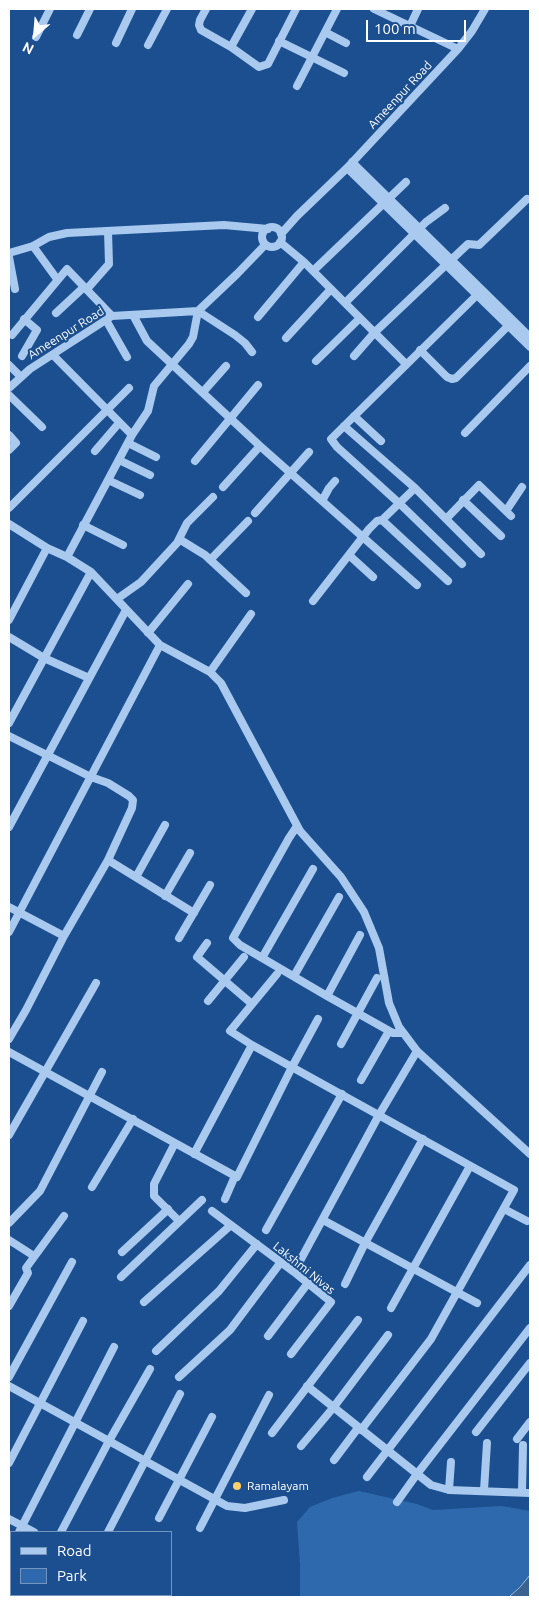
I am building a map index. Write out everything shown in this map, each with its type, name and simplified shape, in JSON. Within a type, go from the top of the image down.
[{"type":"street","points":[[36,37],[50,9]]},
{"type":"street","points":[[77,35],[90,9]]},
{"type":"street","points":[[116,43],[132,9]]},
{"type":"street","points":[[148,45],[167,9]]},
{"type":"street","points":[[206,9],[200,20],[201,30],[259,66],[268,64],[296,9]]},
{"type":"street","points":[[231,47],[252,9]]},
{"type":"street","points":[[297,86],[337,9]]},
{"type":"street","points":[[377,9],[458,49]]},
{"type":"street","points":[[410,26],[418,9]]},
{"type":"street","name":"Ameenpur Road","points":[[281,234],[350,165],[458,49],[472,31],[485,9]]},
{"type":"street","points":[[325,32],[346,43]]},
{"type":"street","points":[[279,41],[344,73]]},
{"type":"street","points":[[350,165],[511,323],[530,346]]},
{"type":"street","points":[[313,271],[406,182]]},
{"type":"street","points":[[354,356],[374,332],[468,244],[479,245],[527,199]]},
{"type":"street","points":[[345,303],[417,231],[445,208]]},
{"type":"street","points":[[265,244],[262,236],[271,228],[297,216]]},
{"type":"street","points":[[15,290],[9,255],[33,246],[49,237],[67,233],[224,225],[271,228],[281,234],[280,242],[275,247],[265,244]]},
{"type":"street","points":[[56,313],[109,264],[108,231]]},
{"type":"street","points":[[280,242],[304,262],[406,364]]},
{"type":"street","points":[[67,557],[132,435],[148,411],[154,386],[193,337],[198,311],[265,244]]},
{"type":"street","points":[[33,246],[56,280]]},
{"type":"street","points":[[258,317],[304,262]]},
{"type":"street","points":[[12,335],[67,269],[109,318],[127,357]]},
{"type":"street","points":[[286,338],[331,289]]},
{"type":"street","points":[[462,564],[331,439],[480,292]]},
{"type":"street","points":[[198,311],[240,339],[252,352]]},
{"type":"street","name":"Ameenpur Road","points":[[9,388],[30,369],[109,318],[198,311]]},
{"type":"street","points":[[133,315],[147,341],[260,446],[416,585]]},
{"type":"street","points":[[316,361],[360,318]]},
{"type":"street","points":[[22,356],[37,330],[24,319]]},
{"type":"street","points":[[511,323],[530,338]]},
{"type":"street","points":[[420,350],[447,377],[456,378],[511,323]]},
{"type":"street","points":[[53,355],[106,411],[132,435]]},
{"type":"street","points":[[9,365],[21,377]]},
{"type":"street","points":[[203,392],[226,366]]},
{"type":"street","points":[[465,433],[530,366]]},
{"type":"street","points":[[195,461],[258,385]]},
{"type":"street","points":[[9,508],[129,388]]},
{"type":"street","points":[[9,395],[42,427]]},
{"type":"street","points":[[354,416],[382,441]]},
{"type":"street","points":[[95,450],[119,423]]},
{"type":"street","points":[[344,426],[415,488],[481,554]]},
{"type":"street","points":[[9,435],[16,443],[9,450]]},
{"type":"street","points":[[128,443],[156,457]]},
{"type":"street","points":[[223,487],[260,446]]},
{"type":"street","points":[[255,513],[309,452]]},
{"type":"street","points":[[119,460],[150,475]]},
{"type":"street","points":[[108,480],[140,495]]},
{"type":"street","points":[[322,500],[335,481]]},
{"type":"street","points":[[446,519],[479,485],[508,513],[522,487]]},
{"type":"street","points":[[313,601],[350,556],[362,537],[377,521],[382,520],[400,504],[415,488]]},
{"type":"street","points":[[117,600],[141,582],[179,539],[186,523],[213,497]]},
{"type":"street","points":[[463,500],[501,536]]},
{"type":"street","points":[[382,520],[448,582]]},
{"type":"street","points":[[210,560],[248,521]]},
{"type":"street","points":[[9,524],[47,548],[67,557],[91,572],[160,645],[210,672],[221,683],[297,826],[341,878],[364,912],[379,948],[389,1003],[399,1027],[416,1051],[530,1154]]},
{"type":"street","points":[[84,526],[123,545]]},
{"type":"street","points":[[179,539],[210,560],[246,592]]},
{"type":"street","points":[[9,620],[47,548]]},
{"type":"street","points":[[350,556],[373,577]]},
{"type":"street","points":[[9,723],[91,572]]},
{"type":"street","points":[[148,633],[188,584]]},
{"type":"street","points":[[9,827],[126,610]]},
{"type":"street","points":[[210,672],[251,614]]},
{"type":"street","points":[[9,637],[44,658],[89,678]]},
{"type":"street","points":[[9,932],[160,645]]},
{"type":"street","points":[[9,736],[91,777],[108,783],[133,800],[132,808],[108,860],[64,936],[9,1039]]},
{"type":"street","points":[[136,877],[165,825]]},
{"type":"street","points":[[297,826],[232,938],[240,945],[389,1031],[403,1033]]},
{"type":"street","points":[[165,896],[190,853]]},
{"type":"street","points":[[108,860],[194,913]]},
{"type":"street","points":[[262,958],[313,869]]},
{"type":"street","points":[[179,938],[210,885]]},
{"type":"street","points":[[294,976],[339,897]]},
{"type":"street","points":[[9,907],[64,936]]},
{"type":"street","points":[[327,996],[360,935]]},
{"type":"street","points":[[207,943],[197,957],[252,1004]]},
{"type":"street","points":[[208,1001],[244,957]]},
{"type":"street","points":[[277,974],[230,1031],[514,1190],[432,1339],[334,1460]]},
{"type":"street","points":[[341,1044],[377,978]]},
{"type":"street","points":[[9,1135],[96,983]]},
{"type":"street","points":[[225,1199],[318,1019]]},
{"type":"street","points":[[361,1080],[389,1031]]},
{"type":"street","points":[[194,1154],[252,1045]]},
{"type":"street","points":[[294,1272],[416,1051]]},
{"type":"street","points":[[9,1052],[236,1176]]},
{"type":"street","points":[[9,1222],[40,1191],[102,1072]]},
{"type":"street","points":[[266,1230],[342,1094]]},
{"type":"street","points":[[92,1187],[133,1119]]},
{"type":"street","points":[[345,1284],[365,1243],[423,1139]]},
{"type":"street","points":[[175,1143],[154,1184],[154,1196],[179,1222]]},
{"type":"street","points":[[391,1308],[470,1166]]},
{"type":"street","points":[[121,1277],[202,1200]]},
{"type":"street","points":[[504,1209],[527,1221]]},
{"type":"street","points":[[122,1252],[166,1211]]},
{"type":"street","name":"Lakshmi Nivas","points":[[212,1211],[282,1262],[331,1302],[291,1354]]},
{"type":"street","points":[[9,1306],[28,1273],[26,1268],[64,1216]]},
{"type":"street","points":[[323,1220],[477,1303]]},
{"type":"street","points":[[144,1302],[231,1225]]},
{"type":"street","points":[[9,1240],[34,1256]]},
{"type":"street","points":[[156,1351],[219,1291],[257,1244]]},
{"type":"street","points":[[9,1377],[72,1262]]},
{"type":"street","points":[[179,1378],[230,1330],[282,1262]]},
{"type":"street","points":[[367,1477],[530,1265]]},
{"type":"street","points":[[268,1336],[308,1283]]},
{"type":"street","points":[[272,1432],[358,1320]]},
{"type":"street","points":[[9,1463],[83,1321]]},
{"type":"street","points":[[397,1502],[530,1328]]},
{"type":"street","points":[[301,1446],[333,1408],[388,1335]]},
{"type":"street","points":[[9,1519],[20,1529],[114,1348]]},
{"type":"street","points":[[476,1432],[530,1363]]},
{"type":"street","points":[[62,1531],[109,1440],[150,1370]]},
{"type":"street","points":[[9,1386],[227,1506],[245,1508],[284,1500]]},
{"type":"street","points":[[307,1386],[431,1485],[449,1490],[530,1493]]},
{"type":"street","points":[[109,1531],[180,1394]]},
{"type":"street","points":[[200,1528],[269,1395]]},
{"type":"street","points":[[160,1518],[212,1417]]},
{"type":"street","points":[[522,1492],[520,1442],[530,1422]]},
{"type":"street","points":[[484,1490],[487,1443]]},
{"type":"street","points":[[449,1490],[451,1462]]},
{"type":"green space","points":[[359,1491],[417,1504],[433,1510],[502,1506],[530,1511],[530,1575],[509,1597],[300,1597],[297,1522],[310,1507],[332,1498]]},
{"type":"shaded area","points":[[530,1575],[530,1597],[509,1597],[520,1587]]},
{"type":"place","name":"Ramalayam","points":[[237,1486]]}]
